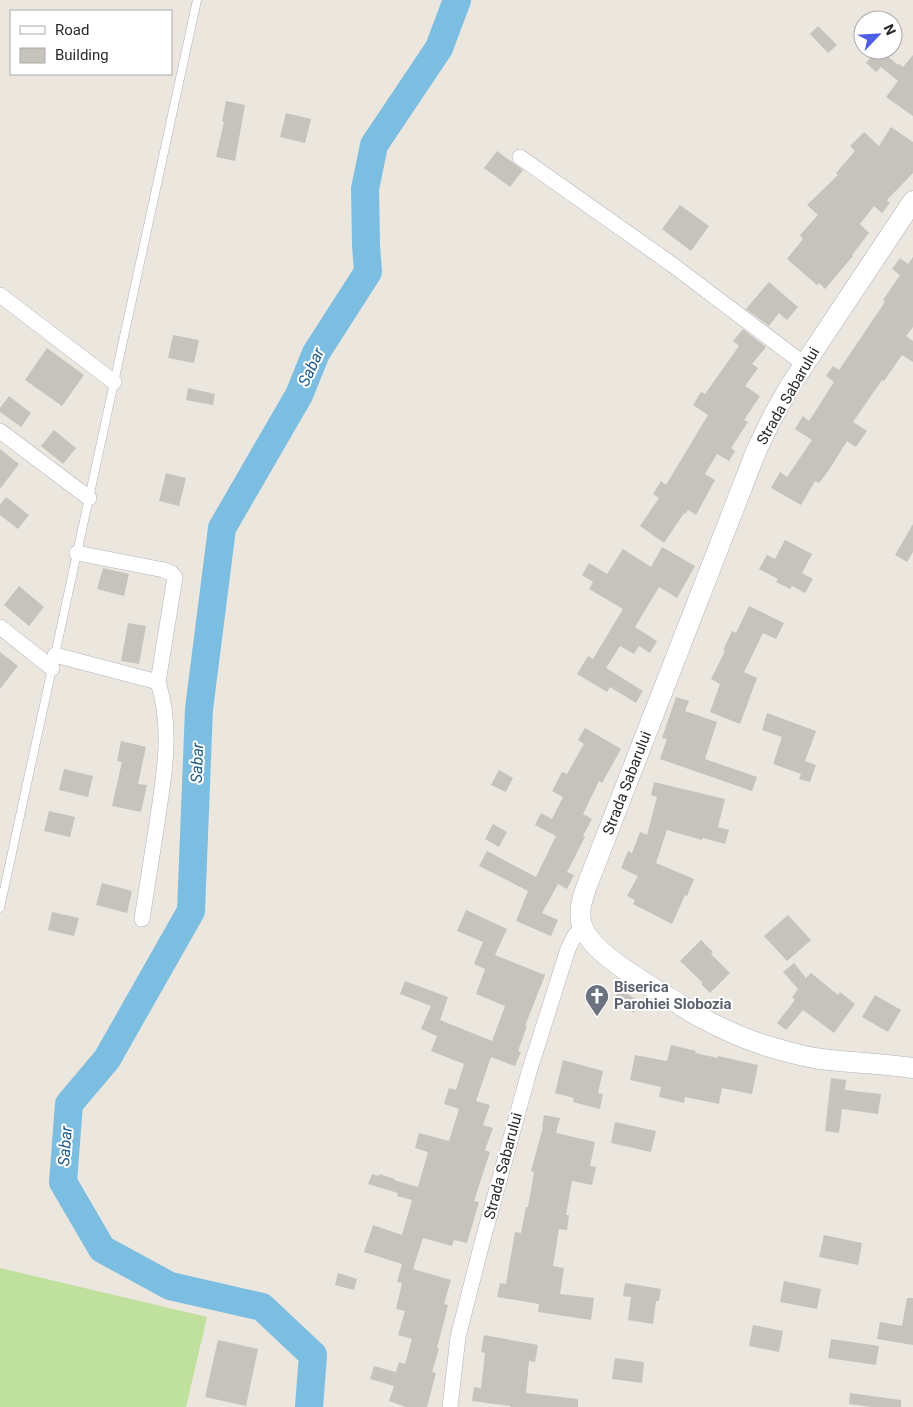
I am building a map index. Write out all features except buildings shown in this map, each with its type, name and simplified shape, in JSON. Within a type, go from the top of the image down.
[{"type":"main road","name":"Strada Sabarului","points":[[582,926],[581,901],[757,449],[773,416],[804,364],[913,201]]},
{"type":"main road","points":[[582,926],[595,945],[622,967],[702,1018],[732,1033],[779,1050],[814,1058],[913,1068]]},
{"type":"street","points":[[520,157],[670,263],[804,364]]},
{"type":"street","points":[[0,295],[114,382]]},
{"type":"street","points":[[0,431],[89,498]]},
{"type":"street","points":[[77,553],[164,570],[171,572],[175,577],[158,682],[162,696],[167,734],[166,768],[142,919]]},
{"type":"street","points":[[0,627],[54,662],[158,682]]},
{"type":"street","name":"Strada Sabarului","points":[[450,1407],[458,1337],[518,1110],[568,949],[582,926]]},
{"type":"lane","points":[[0,908],[197,0]]},
{"type":"green space","points":[[0,1268],[207,1317],[186,1407],[0,1407]]},
{"type":"waterway","name":"Sabar","points":[[309,1407],[313,1355],[262,1307],[170,1286],[102,1249],[63,1182],[69,1104],[107,1059],[191,911],[199,709],[222,528],[299,395],[316,353],[368,272],[365,189],[374,145],[439,48],[457,0]]},
{"type":"place","name":"Biserica Parohiei Slobozia","points":[[597,1017]]}]
